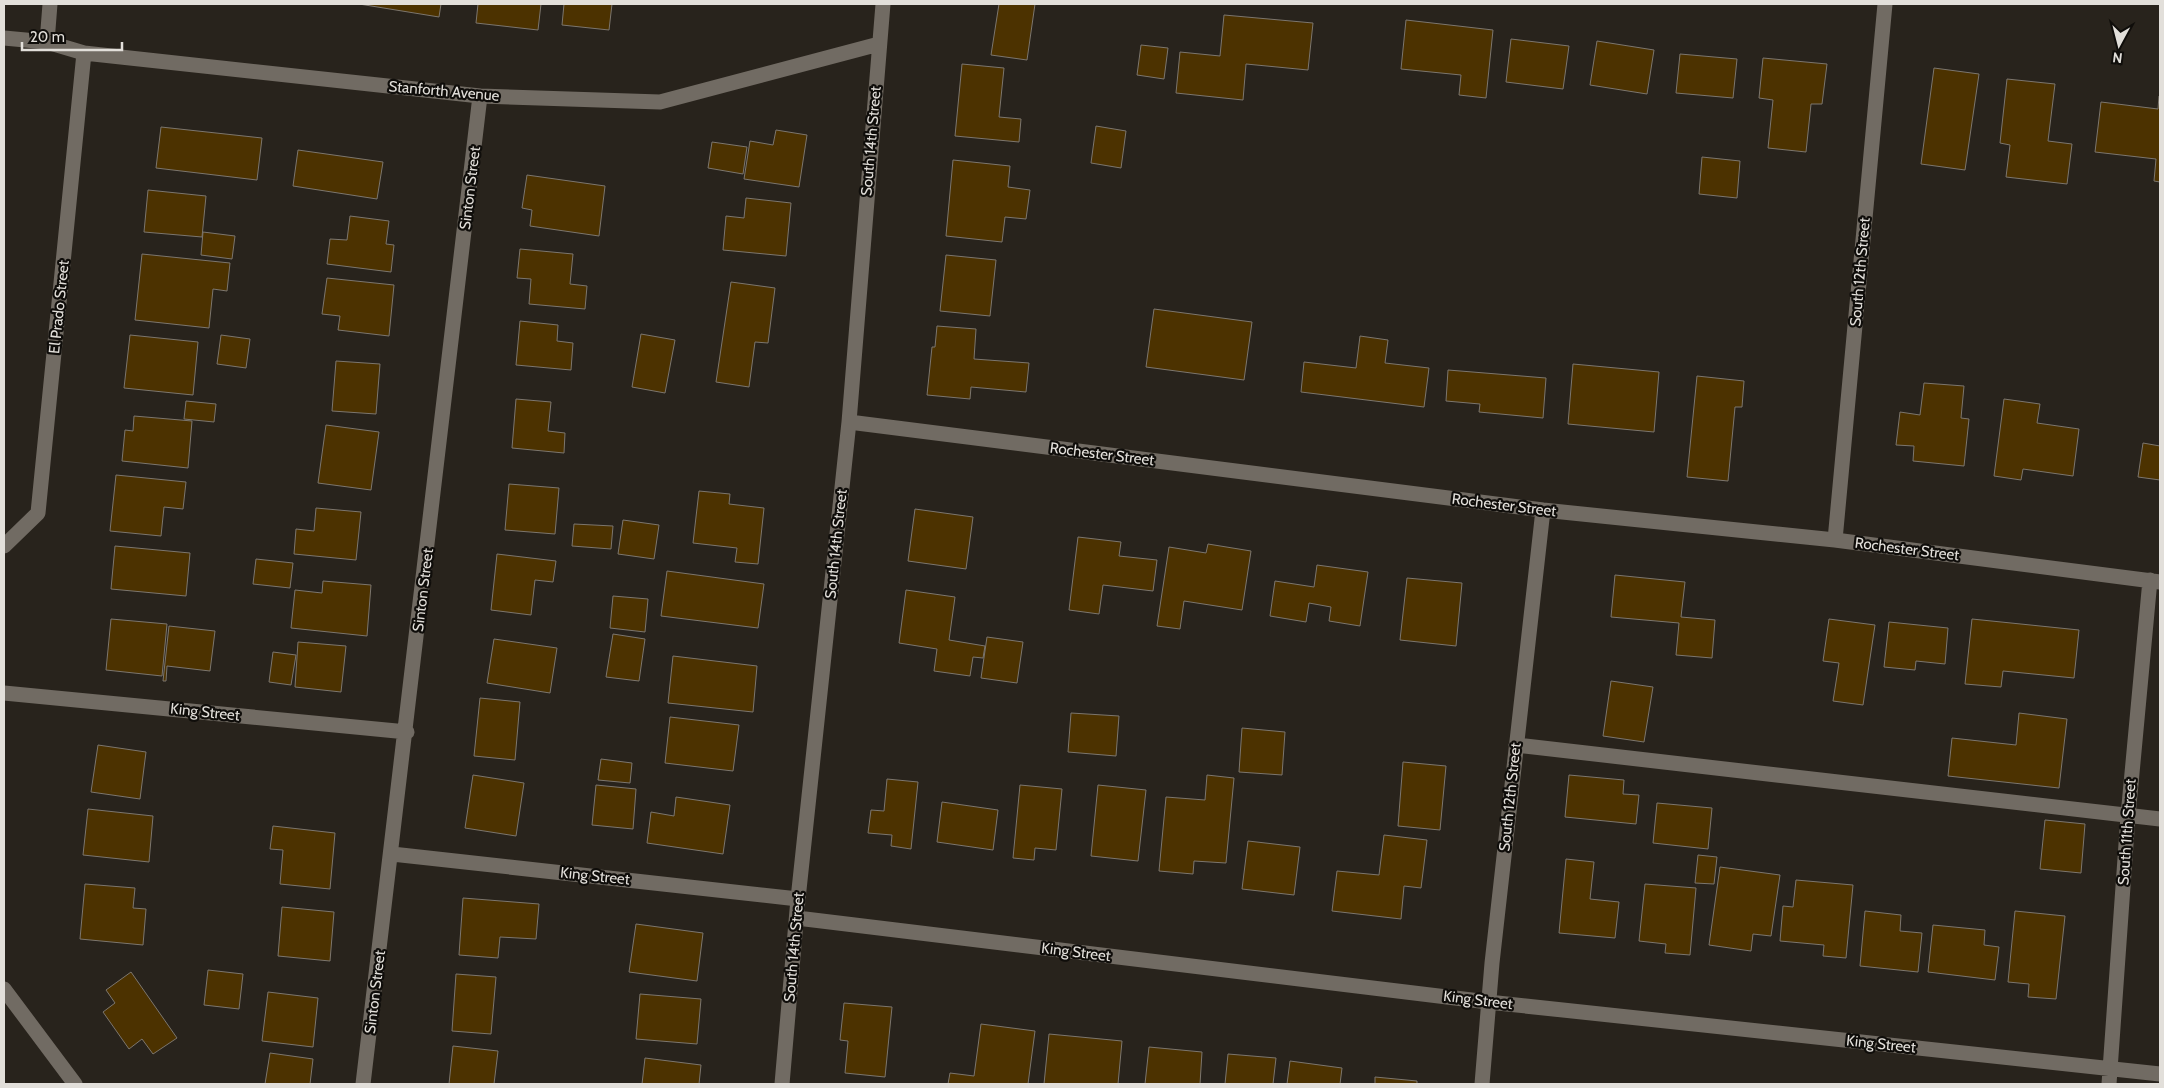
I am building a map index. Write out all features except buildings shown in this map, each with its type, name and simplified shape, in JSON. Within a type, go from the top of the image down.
[{"type":"street","points":[[46,42],[50,4]]},
{"type":"street","name":"South 14th Street","points":[[782,1084],[796,918],[849,422],[883,4]]},
{"type":"street","name":"South 12th Street","points":[[1835,540],[1885,4]]},
{"type":"street","name":"Stanforth Avenue","points":[[4,39],[46,42],[84,53],[480,96],[660,102],[879,44]]},
{"type":"street","name":"El Prado Street","points":[[4,546],[38,513],[84,53]]},
{"type":"street","name":"Sinton Street","points":[[364,1084],[407,732],[480,96]]},
{"type":"street","name":"Rochester Street","points":[[849,422],[1543,510],[1835,540],[2155,581]]},
{"type":"street","name":"South 12th Street","points":[[1482,1084],[1488,1002],[1543,510]]},
{"type":"street","name":"South 11th Street","points":[[2109,1084],[2128,816],[2155,581]]},
{"type":"street","name":"King Street","points":[[4,693],[407,732]]},
{"type":"street","points":[[1516,746],[2160,820]]},
{"type":"street","name":"King Street","points":[[392,854],[798,899]]},
{"type":"street","name":"King Street","points":[[796,918],[1488,1002],[2160,1074]]},
{"type":"street","points":[[4,988],[76,1084]]}]
